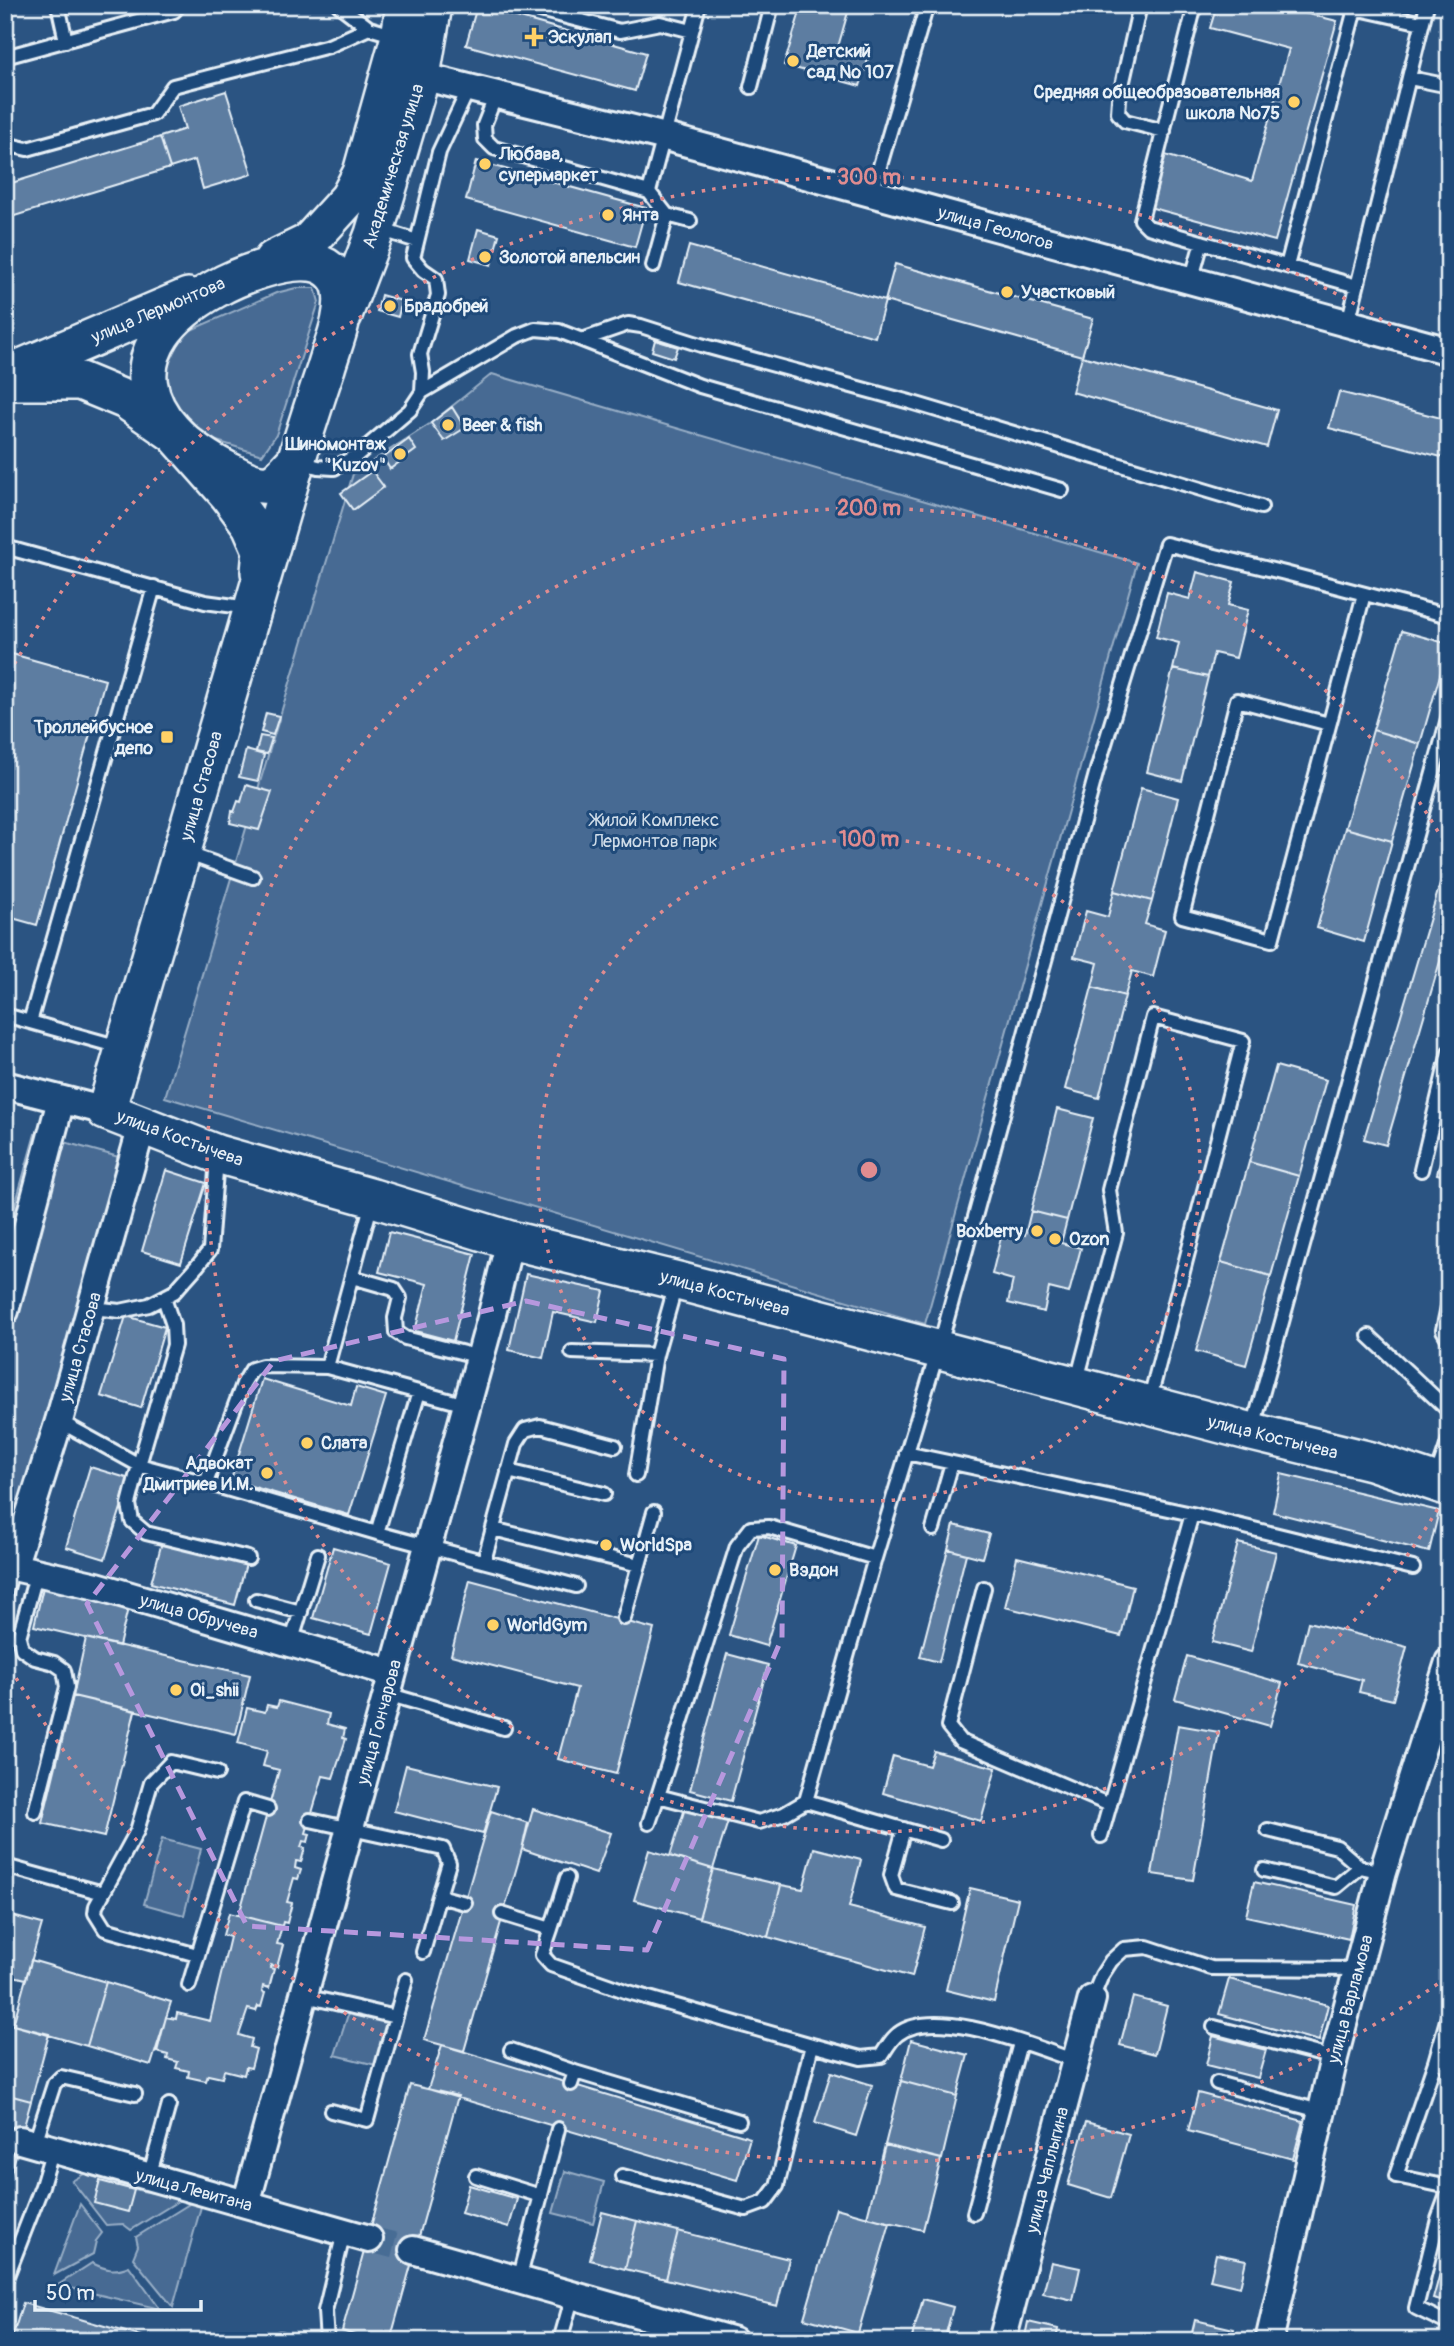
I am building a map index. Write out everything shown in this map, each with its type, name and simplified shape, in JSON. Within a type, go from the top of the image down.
[{"type":"street","name":"Академическая улица","points":[[340,322],[375,228],[421,76],[433,5]]},
{"type":"street","name":"улица Лермонтова","points":[[5,375],[309,243],[349,198],[362,173],[391,24]]},
{"type":"street","name":"улица Геологов","points":[[421,76],[872,192],[1449,351]]},
{"type":"street","points":[[5,381],[80,381],[126,400],[175,435],[212,462],[255,484],[273,482],[296,461],[340,322],[342,291],[337,277],[326,267],[312,262],[298,262],[240,275],[191,303],[166,326],[152,351],[146,378],[154,408],[175,435],[229,495],[251,525],[262,550],[256,601]]},
{"type":"street","name":"улица Стасова","points":[[106,1111],[296,461]]},
{"type":"street","name":"улица Костычева","points":[[5,1085],[106,1111],[217,1154],[510,1240],[1079,1385],[1252,1433],[1371,1461],[1442,1484]]},
{"type":"street","points":[[5,1311],[61,1100]]},
{"type":"street","name":"улица Стасова","points":[[19,1568],[142,1126]]},
{"type":"street","name":"улица Гончарова","points":[[246,2204],[510,1240]]},
{"type":"street","name":"улица Обручева","points":[[19,1568],[97,1586],[291,1643],[389,1684]]},
{"type":"street","name":"улица Варламова","points":[[1269,2341],[1334,2059],[1359,1969],[1371,1869],[1449,1662]]},
{"type":"street","name":"улица Чаплыгина","points":[[1002,2341],[1092,1999]]},
{"type":"street","name":"улица Левитана","points":[[36,2144],[90,2162],[357,2236]]},
{"type":"street","points":[[413,2250],[573,2295],[668,2326],[734,2341]]},
{"type":"lane","points":[[58,5],[66,41]]},
{"type":"lane","points":[[143,5],[146,19]]},
{"type":"lane","points":[[5,57],[174,11],[179,5]]},
{"type":"lane","points":[[339,5],[391,24]]},
{"type":"lane","points":[[521,5],[620,31],[660,23],[692,31]]},
{"type":"lane","points":[[649,192],[699,5]]},
{"type":"lane","points":[[751,87],[772,5]]},
{"type":"lane","points":[[872,192],[927,5]]},
{"type":"lane","points":[[1140,5],[1118,113],[1125,121],[1164,131]]},
{"type":"lane","points":[[1195,5],[1142,220],[1148,227],[1357,286]]},
{"type":"lane","points":[[1341,5],[1422,23]]},
{"type":"lane","points":[[1348,323],[1427,5]]},
{"type":"lane","points":[[1287,266],[1355,9]]},
{"type":"lane","points":[[5,144],[27,149],[153,114],[173,86],[329,46],[391,24]]},
{"type":"lane","points":[[1410,78],[1449,86]]},
{"type":"lane","points":[[296,461],[334,468],[356,456],[411,410],[422,392],[424,372],[420,354],[438,295],[436,279],[423,270],[413,258],[439,152],[469,88]]},
{"type":"lane","points":[[496,95],[484,125],[485,139],[494,148],[649,192],[667,215],[690,221]]},
{"type":"lane","points":[[653,266],[667,215]]},
{"type":"lane","points":[[375,228],[417,241]]},
{"type":"lane","points":[[1191,282],[1202,242]]},
{"type":"lane","points":[[582,340],[628,324],[641,326],[910,402],[1261,508]]},
{"type":"lane","points":[[422,392],[517,336],[535,329],[559,331],[700,386],[1062,491]]},
{"type":"lane","points":[[658,1796],[759,1822],[784,1814],[806,1801],[937,1349],[1097,770],[1166,544],[1449,616]]},
{"type":"lane","points":[[5,547],[205,601],[256,601]]},
{"type":"lane","points":[[30,1022],[154,587]]},
{"type":"lane","points":[[1329,724],[1237,701],[1182,916],[1272,940],[1364,594]]},
{"type":"lane","points":[[1252,1433],[1449,715]]},
{"type":"lane","points":[[182,851],[253,877]]},
{"type":"lane","points":[[5,1015],[124,1048]]},
{"type":"lane","points":[[1079,1385],[1080,1369],[1116,1233],[1109,1190],[1153,1017],[1243,1041],[1148,1406]]},
{"type":"lane","points":[[1421,1170],[1449,1052]]},
{"type":"lane","points":[[92,1308],[120,1311],[149,1305],[164,1298],[174,1292],[210,1250],[218,1175],[217,1154]]},
{"type":"lane","points":[[327,1367],[373,1198]]},
{"type":"lane","points":[[352,1277],[394,1289],[400,1298],[395,1318],[396,1332],[405,1338],[480,1357]]},
{"type":"lane","points":[[636,1475],[656,1355],[678,1281]]},
{"type":"lane","points":[[164,1298],[173,1325],[174,1345],[129,1504],[132,1521],[146,1533],[248,1558]]},
{"type":"lane","points":[[1449,1302],[1443,1330],[1449,1340]]},
{"type":"lane","points":[[1369,1336],[1447,1409],[1449,1415]]},
{"type":"lane","points":[[572,1352],[656,1355]]},
{"type":"lane","points":[[206,1483],[243,1384],[252,1368],[327,1367],[466,1405]]},
{"type":"lane","points":[[377,1533],[419,1392]]},
{"type":"lane","points":[[60,1421],[139,1465],[576,1586]]},
{"type":"lane","points":[[484,1561],[516,1444],[525,1430],[540,1426],[615,1446]]},
{"type":"lane","points":[[1442,1484],[1449,1440]]},
{"type":"lane","points":[[906,1453],[1192,1514],[1413,1568]]},
{"type":"lane","points":[[933,1529],[952,1463]]},
{"type":"lane","points":[[508,1471],[604,1494]]},
{"type":"lane","points":[[624,1618],[654,1512]]},
{"type":"lane","points":[[1101,1836],[1192,1514]]},
{"type":"lane","points":[[649,1823],[737,1546],[751,1528],[769,1527],[875,1558]]},
{"type":"lane","points":[[493,1529],[639,1565]]},
{"type":"lane","points":[[291,1643],[318,1555]]},
{"type":"lane","points":[[5,1595],[19,1568]]},
{"type":"lane","points":[[19,1568],[19,1637],[22,1649],[34,1658],[54,1662],[64,1670],[67,1687],[35,1812]]},
{"type":"lane","points":[[984,1588],[948,1726],[960,1741],[1110,1805]]},
{"type":"lane","points":[[256,1601],[300,1612]]},
{"type":"lane","points":[[389,1684],[505,1728]]},
{"type":"lane","points":[[197,1955],[105,1929],[95,1913],[96,1906],[137,1831],[151,1783],[171,1762],[217,1773]]},
{"type":"lane","points":[[806,1801],[941,1840]]},
{"type":"lane","points":[[190,1985],[244,1802],[268,1809]]},
{"type":"lane","points":[[310,1820],[443,1849],[449,1863],[424,1952]]},
{"type":"lane","points":[[904,1829],[891,1875],[897,1889],[952,1903]]},
{"type":"lane","points":[[1264,1870],[1336,1887],[1371,1869],[1338,1847],[1268,1830]]},
{"type":"lane","points":[[5,1866],[103,1893]]},
{"type":"lane","points":[[567,1878],[542,1955],[551,1965],[628,1992],[861,2058],[881,2056],[898,2034],[920,2025],[942,2022],[1076,2061]]},
{"type":"lane","points":[[439,1896],[465,1903]]},
{"type":"lane","points":[[502,1914],[551,1929]]},
{"type":"lane","points":[[1092,1999],[1102,1975],[1111,1961],[1124,1949],[1147,1947],[1211,1968],[1359,1969]]},
{"type":"lane","points":[[331,2111],[367,2120],[406,1980]]},
{"type":"lane","points":[[304,1996],[396,2017]]},
{"type":"lane","points":[[1449,2013],[1396,2176],[1449,2188],[1438,2219],[1416,2308],[1449,2324]]},
{"type":"lane","points":[[1213,2027],[1334,2059]]},
{"type":"lane","points":[[974,2213],[1020,2043]]},
{"type":"lane","points":[[622,2176],[746,2209],[765,2202],[777,2186],[812,2045]]},
{"type":"lane","points":[[511,2050],[573,2078],[739,2121]]},
{"type":"lane","points":[[1435,2062],[1449,2065]]},
{"type":"lane","points":[[5,2281],[42,2186],[36,2144],[54,2084],[61,2077],[135,2095]]},
{"type":"lane","points":[[1217,2083],[1323,2112]]},
{"type":"lane","points":[[149,2177],[169,2105]]},
{"type":"lane","points":[[519,2280],[558,2129]]},
{"type":"lane","points":[[476,2176],[541,2196]]},
{"type":"lane","points":[[327,2341],[325,2311],[357,2236]]},
{"type":"lane","points":[[560,2341],[573,2295]]},
{"type":"highlighted area","points":[[526,1301],[784,1359],[782,1638],[647,1950],[247,1926],[87,1604],[274,1361]]},
{"type":"green space","points":[[296,288],[315,288],[319,302],[276,435],[262,455],[194,434],[160,382],[184,333],[276,293]]},
{"type":"green space","name":"Жилой Комплекс Лермонтов парк","points":[[492,374],[1137,563],[925,1324],[165,1097],[353,474],[431,423]]},
{"type":"green space","points":[[35,1134],[137,1162],[36,1544],[5,1536],[5,1241]]},
{"type":"green space","points":[[162,1839],[201,1849],[184,1915],[144,1904]]},
{"type":"green space","points":[[352,2002],[394,2013],[380,2066],[335,2055]]},
{"type":"green space","points":[[565,2171],[604,2182],[593,2223],[553,2213]]},
{"type":"green space","points":[[84,2174],[142,2191],[183,2198],[131,2230],[123,2224],[106,2225],[72,2181]]},
{"type":"green space","points":[[194,2201],[202,2203],[173,2307],[133,2258],[138,2246],[136,2237]]},
{"type":"green space","points":[[80,2204],[102,2233],[96,2241],[93,2254],[54,2275]]},
{"type":"green space","points":[[92,2263],[110,2269],[129,2266],[160,2309],[58,2285]]},
{"type":"building","points":[[802,5],[850,5],[838,47],[869,56],[860,86],[784,65]]},
{"type":"building","name":"Средняя общеобразовательная школа №75","points":[[1217,5],[1272,5],[1337,21],[1275,241],[1149,207],[1162,154],[1252,181],[1289,49],[1210,28]]},
{"type":"building","points":[[477,6],[646,53],[635,91],[466,45]]},
{"type":"building","points":[[226,91],[252,174],[203,189],[195,160],[170,168],[160,137],[185,129],[178,106]]},
{"type":"building","points":[[160,137],[170,168],[5,219],[5,185]]},
{"type":"building","points":[[476,161],[646,208],[635,247],[466,200]]},
{"type":"building","points":[[478,229],[499,235],[491,265],[470,259]]},
{"type":"building","points":[[689,246],[885,301],[875,337],[679,282]]},
{"type":"building","points":[[895,264],[1093,319],[1082,356],[885,301]]},
{"type":"building","name":"Брадобрей","points":[[381,295],[402,301],[398,317],[377,311]]},
{"type":"building","points":[[655,340],[678,347],[674,358],[652,351]]},
{"type":"building","points":[[1082,356],[1277,410],[1267,447],[1072,392]]},
{"type":"building","points":[[1339,392],[1449,420],[1449,459],[1329,428]]},
{"type":"building","name":"Beer & fish","points":[[452,407],[465,428],[444,441],[431,423]]},
{"type":"building","name":"Шиномонтаж \"Kuzov\"","points":[[409,439],[416,450],[390,469],[383,458]]},
{"type":"building","points":[[372,471],[384,487],[353,510],[341,493]]},
{"type":"building","points":[[1197,572],[1234,582],[1228,605],[1248,610],[1236,658],[1214,653],[1208,677],[1173,669],[1179,643],[1156,637],[1167,593],[1190,599]]},
{"type":"building","points":[[1402,631],[1449,644],[1420,744],[1373,730]]},
{"type":"building","points":[[5,652],[105,680],[37,925],[5,916]]},
{"type":"building","points":[[1173,669],[1208,677],[1182,781],[1147,772]]},
{"type":"building","points":[[266,713],[279,716],[273,735],[261,732]]},
{"type":"building","points":[[1373,730],[1420,744],[1392,841],[1345,828]]},
{"type":"building","points":[[260,736],[272,738],[267,754],[256,752]]},
{"type":"building","points":[[246,750],[264,755],[258,781],[239,777]]},
{"type":"building","points":[[246,785],[272,792],[259,830],[230,823],[232,811],[234,812],[238,801],[241,802]]},
{"type":"building","points":[[1141,788],[1178,798],[1152,901],[1114,891]]},
{"type":"building","points":[[1345,828],[1392,841],[1364,942],[1317,928]]},
{"type":"building","points":[[1449,854],[1449,931],[1386,1145],[1364,1139]]},
{"type":"building","points":[[1114,891],[1152,901],[1145,924],[1165,930],[1153,977],[1132,971],[1125,996],[1092,987],[1098,963],[1074,957],[1086,911],[1108,917]]},
{"type":"building","points":[[1092,987],[1125,996],[1099,1098],[1065,1089]]},
{"type":"building","points":[[1276,1066],[1326,1080],[1299,1176],[1249,1162]]},
{"type":"building","points":[[1057,1109],[1093,1118],[1067,1220],[1031,1211]]},
{"type":"building","points":[[1449,1125],[1449,1177],[1437,1174]]},
{"type":"building","points":[[1249,1162],[1299,1176],[1271,1276],[1221,1262]]},
{"type":"building","points":[[166,1170],[206,1183],[181,1263],[142,1251]]},
{"type":"building","points":[[1031,1211],[1067,1220],[1061,1243],[1081,1248],[1069,1293],[1049,1288],[1044,1312],[1008,1303],[1013,1280],[992,1274],[1003,1229],[1025,1235]]},
{"type":"building","points":[[389,1232],[475,1254],[453,1341],[415,1331],[427,1284],[379,1272]]},
{"type":"building","points":[[1221,1262],[1271,1276],[1246,1365],[1196,1351]]},
{"type":"building","points":[[526,1274],[604,1291],[597,1322],[553,1312],[543,1358],[509,1350]]},
{"type":"building","points":[[126,1316],[165,1327],[141,1408],[101,1396]]},
{"type":"building","name":"Слата","points":[[262,1379],[351,1406],[356,1387],[386,1396],[349,1515],[231,1480]]},
{"type":"building","points":[[90,1467],[130,1479],[105,1559],[66,1547]]},
{"type":"building","points":[[1281,1474],[1439,1511],[1429,1552],[1273,1512]]},
{"type":"building","points":[[954,1525],[989,1534],[982,1558],[948,1549]]},
{"type":"building","points":[[759,1535],[796,1546],[766,1646],[729,1635]]},
{"type":"building","points":[[162,1542],[246,1564],[235,1605],[151,1583]]},
{"type":"building","points":[[1238,1543],[1276,1552],[1251,1652],[1212,1642]]},
{"type":"building","points":[[333,1547],[391,1563],[371,1634],[313,1618]]},
{"type":"building","points":[[948,1549],[966,1554],[939,1662],[920,1657]]},
{"type":"building","points":[[1017,1557],[1133,1586],[1121,1636],[1005,1607]]},
{"type":"building","points":[[470,1580],[654,1629],[616,1774],[558,1759],[577,1688],[451,1655]]},
{"type":"building","points":[[44,1583],[129,1604],[119,1646],[34,1626]]},
{"type":"building","points":[[1308,1622],[1407,1647],[1393,1700],[1359,1692],[1362,1680],[1298,1663]]},
{"type":"building","points":[[86,1638],[250,1675],[236,1734],[73,1696]]},
{"type":"building","points":[[727,1654],[768,1665],[731,1801],[690,1790]]},
{"type":"building","points":[[1187,1656],[1282,1683],[1270,1726],[1175,1699]]},
{"type":"building","points":[[73,1696],[135,1711],[104,1837],[42,1823]]},
{"type":"building","points":[[279,1701],[329,1714],[327,1724],[345,1729],[343,1738],[346,1739],[333,1778],[323,1776],[306,1833],[310,1834],[308,1842],[303,1841],[301,1847],[305,1848],[301,1862],[296,1861],[295,1868],[301,1870],[298,1879],[294,1878],[287,1902],[292,1903],[287,1923],[283,1922],[282,1926],[239,1915],[279,1770],[263,1766],[267,1751],[238,1743],[247,1708],[265,1712],[267,1705],[277,1707]]},
{"type":"building","points":[[1178,1725],[1219,1732],[1193,1880],[1152,1874]]},
{"type":"building","points":[[934,1751],[996,1768],[981,1821],[883,1793],[893,1756],[929,1766]]},
{"type":"building","points":[[406,1765],[497,1787],[483,1834],[394,1811]]},
{"type":"building","points":[[686,1805],[729,1818],[713,1869],[670,1856]]},
{"type":"building","points":[[533,1809],[611,1833],[596,1874],[522,1849]]},
{"type":"building","points":[[491,1811],[528,1823],[464,2051],[424,2040]]},
{"type":"building","points":[[814,1848],[861,1860],[849,1907],[925,1927],[912,1977],[768,1937],[781,1885],[803,1889]]},
{"type":"building","points":[[649,1850],[713,1869],[699,1918],[634,1900]]},
{"type":"building","points":[[713,1869],[781,1885],[768,1937],[699,1918]]},
{"type":"building","points":[[1254,1882],[1356,1905],[1349,1939],[1246,1916]]},
{"type":"building","points":[[970,1888],[1018,1899],[994,2002],[946,1990]]},
{"type":"building","points":[[229,1913],[282,1926],[277,1944],[283,1945],[277,1967],[271,1965],[270,1968],[274,1969],[269,1988],[263,1986],[262,1992],[265,1993],[261,2007],[258,2006],[256,2011],[248,2009],[239,2035],[252,2039],[250,2047],[256,2049],[251,2068],[246,2067],[244,2075],[224,2070],[222,2078],[208,2075],[206,2081],[188,2077],[189,2071],[176,2068],[178,2062],[157,2052],[166,2017],[176,2019],[177,2013],[210,2021],[230,1937],[223,1935]]},
{"type":"building","points":[[5,1914],[42,1924],[26,1979],[5,1974]]},
{"type":"building","points":[[31,1960],[106,1982],[87,2046],[13,2025]]},
{"type":"building","points":[[1229,1979],[1328,2005],[1319,2041],[1219,2014]]},
{"type":"building","points":[[106,1982],[171,2002],[151,2065],[87,2046]]},
{"type":"building","points":[[1133,1997],[1167,2006],[1155,2054],[1120,2045]]},
{"type":"building","points":[[5,2023],[49,2034],[31,2101],[5,2094]]},
{"type":"building","points":[[1213,2036],[1266,2050],[1258,2078],[1206,2065]]},
{"type":"building","points":[[911,2040],[968,2055],[957,2096],[901,2081]]},
{"type":"building","points":[[442,2045],[750,2138],[737,2180],[428,2089]]},
{"type":"building","points":[[831,2072],[872,2085],[856,2136],[815,2123]]},
{"type":"building","points":[[901,2081],[957,2096],[942,2159],[885,2145]]},
{"type":"building","points":[[410,2085],[458,2096],[390,2341],[372,2341],[342,2331]]},
{"type":"building","points":[[1198,2093],[1303,2121],[1293,2159],[1188,2131]]},
{"type":"building","points":[[5,2094],[31,2101],[5,2195]]},
{"type":"building","points":[[1086,2122],[1129,2134],[1111,2198],[1068,2185]]},
{"type":"building","points":[[885,2145],[941,2159],[923,2230],[867,2217]]},
{"type":"building","points":[[100,2181],[134,2190],[128,2212],[94,2203]]},
{"type":"building","points":[[469,2185],[517,2199],[509,2227],[461,2213]]},
{"type":"building","points":[[836,2208],[890,2223],[858,2333],[804,2318]]},
{"type":"building","points":[[602,2212],[637,2221],[625,2269],[590,2260]]},
{"type":"building","points":[[637,2221],[678,2231],[666,2279],[625,2269]]},
{"type":"building","points":[[678,2231],[789,2259],[777,2306],[666,2279]]},
{"type":"building","points":[[1216,2254],[1246,2260],[1240,2287],[1210,2280]]},
{"type":"building","points":[[1445,2255],[1449,2256],[1449,2303],[1433,2299]]},
{"type":"building","points":[[1051,2262],[1080,2268],[1073,2300],[1043,2293]]},
{"type":"building","points":[[923,2299],[953,2307],[944,2341],[911,2341]]},
{"type":"building","points":[[23,2303],[158,2341],[11,2341]]},
{"type":"building","points":[[1195,2320],[1234,2329],[1231,2341],[1190,2341]]},
{"type":"building","points":[[1028,2322],[1058,2329],[1056,2341],[1024,2341]]},
{"type":"tunnel","points":[[369,2239],[413,2250]]},
{"type":"place","name":"Эскулап","points":[[534,37]]},
{"type":"place","name":"Детский сад № 107","points":[[793,61]]},
{"type":"place","name":"Средняя общеобразовательная школа №75","points":[[1294,102]]},
{"type":"place","name":"Любава, супермаркет","points":[[485,164]]},
{"type":"place","name":"Янта","points":[[608,215]]},
{"type":"place","name":"Золотой апельсин","points":[[485,257]]},
{"type":"place","name":"Участковый","points":[[1007,292]]},
{"type":"place","name":"Брадобрей","points":[[390,306]]},
{"type":"place","name":"Beer & fish","points":[[448,425]]},
{"type":"place","name":"Шиномонтаж \"Kuzov\"","points":[[400,454]]},
{"type":"place","name":"Троллейбусное депо","points":[[167,737]]},
{"type":"place","name":"Boxberry","points":[[1037,1231]]},
{"type":"place","name":"Ozon","points":[[1055,1239]]},
{"type":"place","name":"Слата","points":[[307,1443]]},
{"type":"place","name":"Адвокат Дмитриев И.М.","points":[[267,1473]]},
{"type":"place","name":"WorldSpa","points":[[606,1545]]},
{"type":"place","name":"Вэдон","points":[[775,1570]]},
{"type":"place","name":"WorldGym","points":[[493,1625]]},
{"type":"place","name":"Oi_shii","points":[[176,1690]]}]
